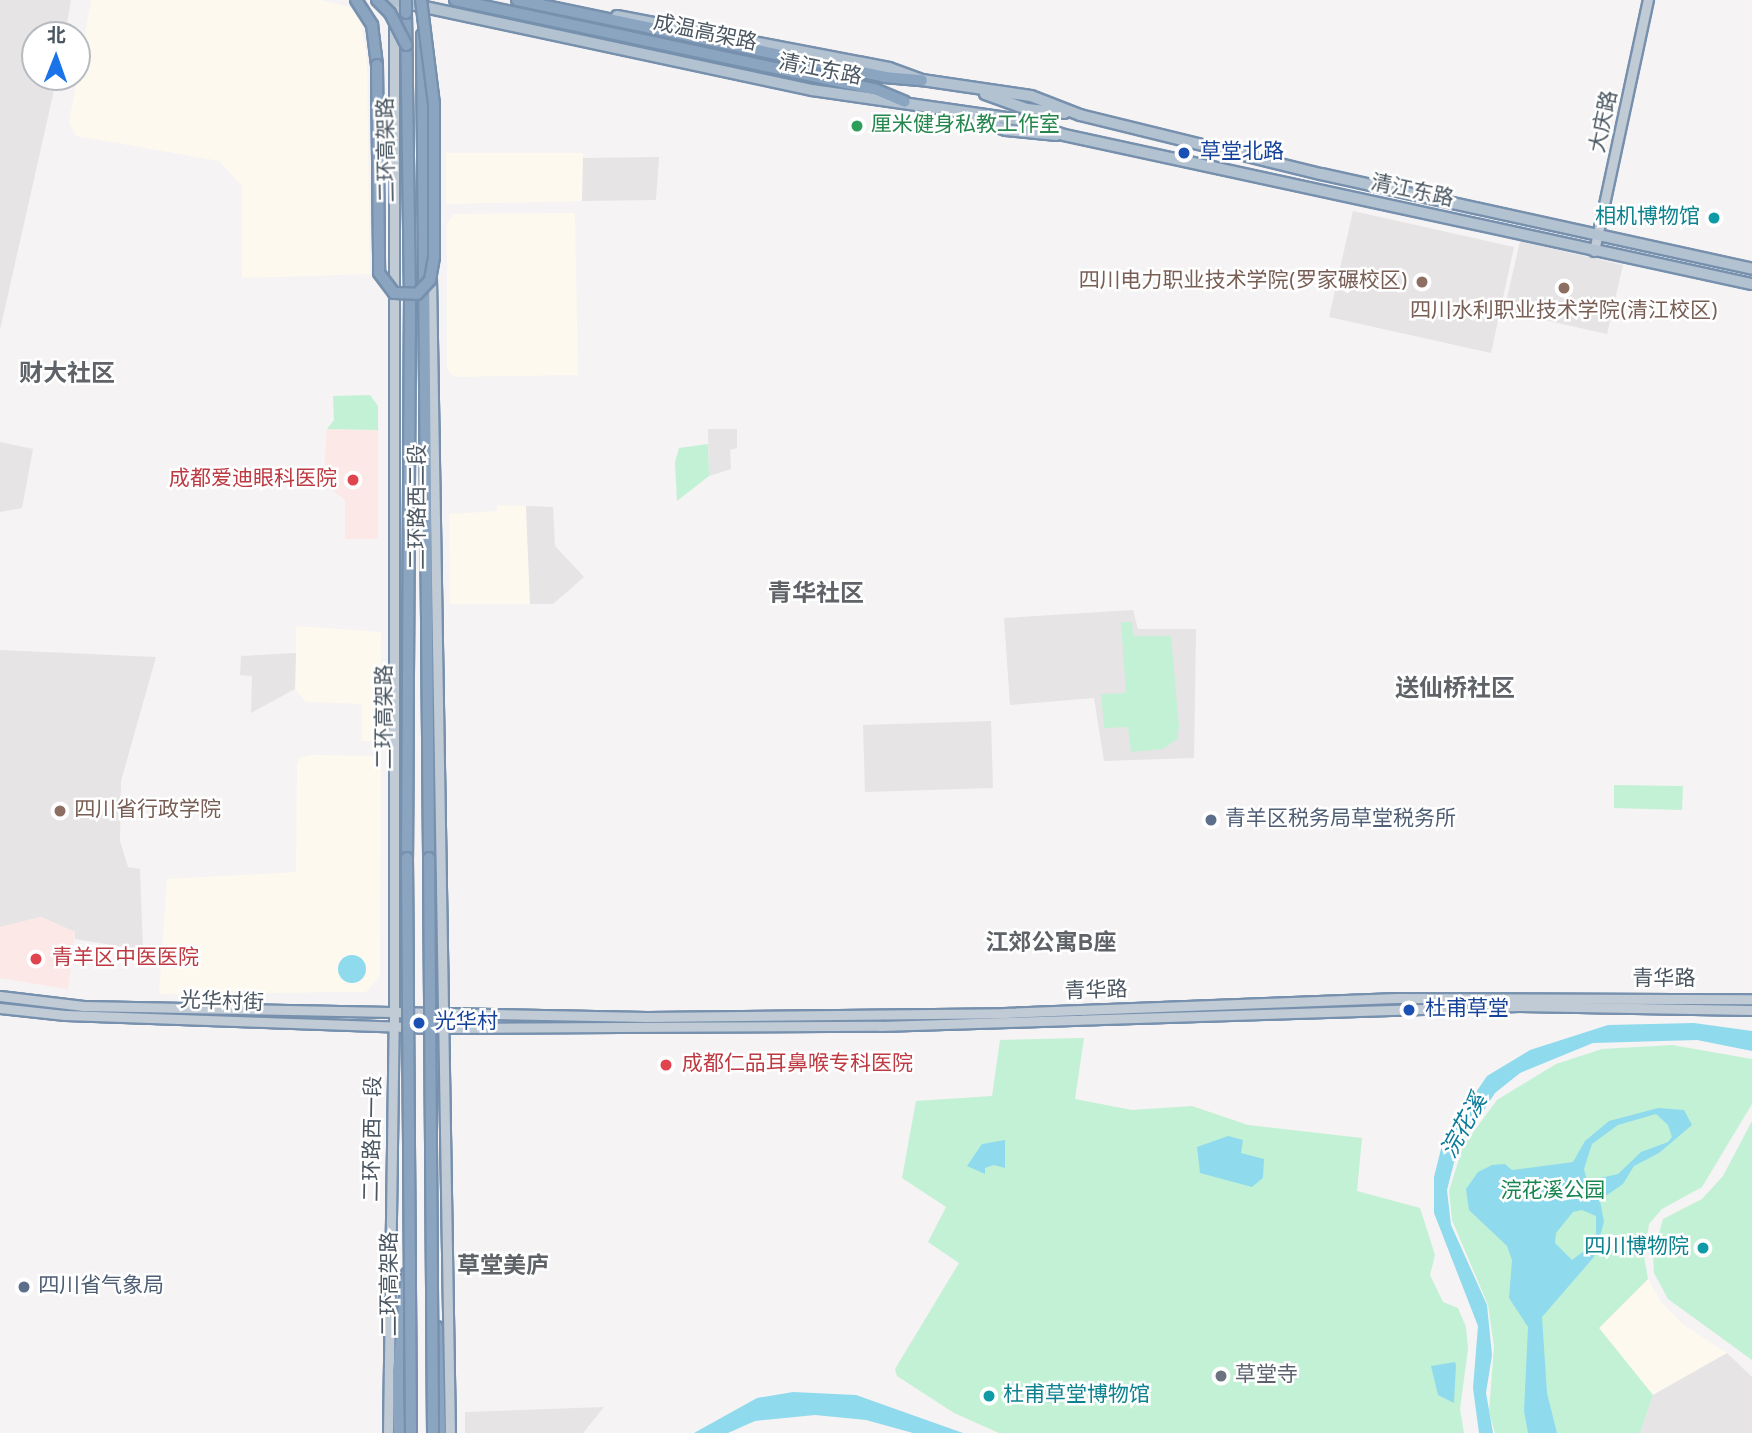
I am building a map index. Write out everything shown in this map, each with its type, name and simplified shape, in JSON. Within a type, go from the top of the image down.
[{"type":"highway","points":[[356,0],[372,25],[377,65],[379,272],[386,286],[401,295],[422,290],[434,270],[434,104],[423,4]]},
{"type":"highway","points":[[377,0],[390,13],[406,45]]},
{"type":"highway","name":"二环高架路","points":[[406,0],[411,293],[405,667],[411,1433]]},
{"type":"highway","name":"成温高架路","points":[[455,0],[877,90],[905,102]]},
{"type":"highway","name":"成温高架路","points":[[517,0],[884,77],[922,80]]},
{"type":"highway","name":"二环高架路","points":[[423,4],[433,1433]]},
{"type":"highway","points":[[399,1433],[401,1308],[410,1253]]},
{"type":"highway","points":[[432,1265],[440,1433]]},
{"type":"main road","name":"清江东路","points":[[393,0],[423,4],[870,101],[905,102],[1019,120],[1065,135],[1752,284]]},
{"type":"main road","name":"二环路西二段","points":[[393,0],[394,1014]]},
{"type":"main road","name":"清江东路","points":[[541,0],[889,68],[922,80],[1031,96],[1080,115],[1598,236],[1752,269]]},
{"type":"main road","name":"大庆路","points":[[1594,251],[1648,0]]},
{"type":"main road","name":"二环路西二段","points":[[423,4],[428,248],[436,383],[435,709],[442,1014]]},
{"type":"main road","name":"光华村街","points":[[0,996],[83,1006],[442,1014]]},
{"type":"main road","name":"青华路","points":[[442,1014],[880,1016],[1424,998],[1752,999]]},
{"type":"main road","name":"青华路","points":[[442,1028],[880,1026],[1519,1006],[1752,1010]]},
{"type":"main road","name":"光华村街","points":[[0,1008],[65,1015],[442,1028]]},
{"type":"main road","name":"二环路西一段","points":[[388,1433],[394,1014]]},
{"type":"main road","points":[[442,1014],[450,1433]]},
{"type":"shaded area","points":[[0,0],[71,0],[67,21],[21,21],[21,91],[54,91],[0,330]]},
{"type":"shaded area","points":[[91,0],[320,0],[350,7],[361,23],[367,59],[370,274],[242,278],[242,186],[219,161],[76,136],[69,122],[75,91],[91,91],[91,21],[87,21]]},
{"type":"shaded area","points":[[446,153],[583,153],[582,201],[446,204]]},
{"type":"shaded area","points":[[659,157],[656,200],[582,201],[583,158]]},
{"type":"shaded area","name":"四川电力职业技术学院(罗家碾校区)","points":[[1353,211],[1514,247],[1491,353],[1329,317]]},
{"type":"shaded area","points":[[575,213],[578,375],[454,377],[447,369],[447,223],[454,214]]},
{"type":"shaded area","name":"四川水利职业技术学院(清江校区)","points":[[1520,241],[1623,265],[1607,334],[1504,311]]},
{"type":"shaded area","name":"成都爱迪眼科医院","points":[[327,429],[378,430],[378,539],[345,539],[345,500],[330,488],[324,471]]},
{"type":"shaded area","points":[[708,429],[737,429],[737,448],[730,450],[731,469],[709,476]]},
{"type":"shaded area","points":[[0,442],[33,449],[22,508],[0,512]]},
{"type":"shaded area","points":[[497,505],[526,506],[530,604],[450,604],[449,514],[497,511]]},
{"type":"shaded area","points":[[526,506],[553,507],[555,546],[584,577],[553,604],[530,604]]},
{"type":"shaded area","points":[[1133,610],[1138,629],[1196,629],[1194,758],[1104,761],[1094,698],[1010,705],[1004,618]]},
{"type":"shaded area","points":[[296,626],[381,632],[380,741],[362,741],[362,704],[306,702],[295,689]]},
{"type":"shaded area","name":"四川省行政学院","points":[[0,650],[156,657],[121,781],[120,841],[128,867],[140,869],[143,950],[75,939],[75,932],[41,917],[0,927]]},
{"type":"shaded area","points":[[296,653],[295,689],[251,713],[252,676],[240,675],[241,656]]},
{"type":"shaded area","points":[[991,721],[993,788],[865,792],[863,725]]},
{"type":"shaded area","points":[[381,756],[380,977],[366,992],[159,994],[167,879],[296,872],[297,764],[300,757]]},
{"type":"shaded area","name":"青羊区中医医院","points":[[41,917],[75,932],[68,989],[0,978],[0,927]]},
{"type":"shaded area","points":[[1648,1279],[1661,1302],[1684,1325],[1727,1353],[1653,1395],[1599,1328]]},
{"type":"shaded area","points":[[1727,1353],[1752,1377],[1752,1433],[1640,1433],[1653,1395]]},
{"type":"shaded area","points":[[604,1407],[583,1433],[465,1433],[465,1412]]},
{"type":"green space","points":[[370,395],[378,406],[378,430],[327,429],[334,420],[333,396]]},
{"type":"green space","points":[[708,444],[709,476],[677,501],[675,462],[679,448]]},
{"type":"green space","points":[[1121,622],[1132,622],[1133,636],[1171,636],[1179,727],[1177,739],[1163,749],[1131,752],[1128,727],[1104,728],[1101,694],[1126,693]]},
{"type":"green space","points":[[1614,785],[1683,786],[1682,810],[1614,808]]},
{"type":"green space","points":[[1084,1038],[1075,1099],[1132,1110],[1192,1106],[1248,1125],[1362,1138],[1357,1191],[1420,1208],[1435,1255],[1430,1275],[1443,1302],[1458,1308],[1466,1327],[1468,1349],[1460,1409],[1464,1433],[999,1433],[954,1413],[897,1376],[895,1369],[959,1263],[928,1242],[946,1207],[902,1178],[916,1101],[992,1096],[1000,1040]]},
{"type":"green space","name":"浣花溪公园","points":[[1672,1045],[1752,1059],[1752,1104],[1702,1187],[1662,1209],[1649,1224],[1644,1256],[1648,1279],[1599,1328],[1653,1395],[1640,1433],[1495,1433],[1489,1412],[1494,1346],[1488,1305],[1452,1220],[1449,1191],[1463,1146],[1497,1100],[1556,1064],[1602,1049]]},
{"type":"green space","name":"四川博物院","points":[[1752,1121],[1752,1360],[1668,1299],[1654,1273],[1653,1255],[1663,1219],[1702,1199],[1723,1176]]},
{"type":"water","points":[[352,955],[362,959],[366,969],[362,979],[352,983],[342,979],[338,969],[342,959]]},
{"type":"water","name":"浣花溪","points":[[1694,1023],[1752,1031],[1752,1051],[1697,1040],[1593,1043],[1520,1073],[1495,1093],[1457,1151],[1447,1190],[1451,1225],[1487,1305],[1492,1355],[1486,1393],[1493,1433],[1479,1433],[1473,1388],[1478,1326],[1434,1213],[1434,1177],[1443,1141],[1487,1076],[1530,1050],[1608,1025]]},
{"type":"water","points":[[1658,1108],[1684,1110],[1692,1125],[1659,1153],[1634,1166],[1623,1184],[1600,1200],[1604,1222],[1594,1257],[1542,1317],[1547,1393],[1557,1433],[1528,1433],[1524,1411],[1528,1327],[1509,1298],[1512,1260],[1507,1246],[1469,1210],[1466,1189],[1478,1172],[1492,1165],[1505,1164],[1512,1170],[1573,1162],[1585,1141],[1609,1121]],"holes":[[[1656,1114],[1668,1125],[1672,1137],[1668,1142],[1641,1152],[1618,1174],[1587,1181],[1584,1169],[1592,1144],[1618,1125]],[[1582,1210],[1596,1216],[1596,1233],[1591,1246],[1572,1260],[1555,1243],[1556,1233],[1573,1212]]]},
{"type":"water","points":[[1228,1136],[1243,1140],[1241,1153],[1264,1159],[1263,1178],[1252,1187],[1200,1173],[1197,1147]]},
{"type":"water","points":[[1005,1140],[1005,1168],[994,1165],[985,1168],[985,1174],[967,1166],[982,1144]]},
{"type":"water","points":[[1455,1362],[1454,1403],[1438,1395],[1431,1366]]},
{"type":"water","points":[[793,1392],[856,1395],[963,1433],[913,1433],[866,1420],[815,1415],[755,1421],[728,1433],[694,1433],[757,1398]]},
{"type":"place","name":"厘米健身私教工作室","points":[[857,126]]},
{"type":"place","name":"草堂北路","points":[[1184,153]]},
{"type":"place","name":"相机博物馆","points":[[1714,218]]},
{"type":"place","name":"四川电力职业技术学院(罗家碾校区)","points":[[1422,282]]},
{"type":"place","name":"四川水利职业技术学院(清江校区)","points":[[1564,288]]},
{"type":"place","name":"成都爱迪眼科医院","points":[[353,480]]},
{"type":"place","name":"四川省行政学院","points":[[60,811]]},
{"type":"place","name":"青羊区税务局草堂税务所","points":[[1211,820]]},
{"type":"place","name":"青羊区中医医院","points":[[36,959]]},
{"type":"place","name":"杜甫草堂","points":[[1409,1010]]},
{"type":"place","name":"光华村","points":[[419,1023]]},
{"type":"place","name":"成都仁品耳鼻喉专科医院","points":[[666,1065]]},
{"type":"place","name":"四川博物院","points":[[1703,1248]]},
{"type":"place","name":"四川省气象局","points":[[24,1287]]},
{"type":"place","name":"草堂寺","points":[[1221,1376]]},
{"type":"place","name":"杜甫草堂博物馆","points":[[989,1396]]},
{"type":"district","name":"财大社区","points":[[67,376]]},
{"type":"district","name":"青华社区","points":[[816,596]]},
{"type":"district","name":"送仙桥社区","points":[[1455,691]]},
{"type":"district","name":"江郊公寓B座","points":[[1051,945]]},
{"type":"district","name":"草堂美庐","points":[[503,1268]]}]
